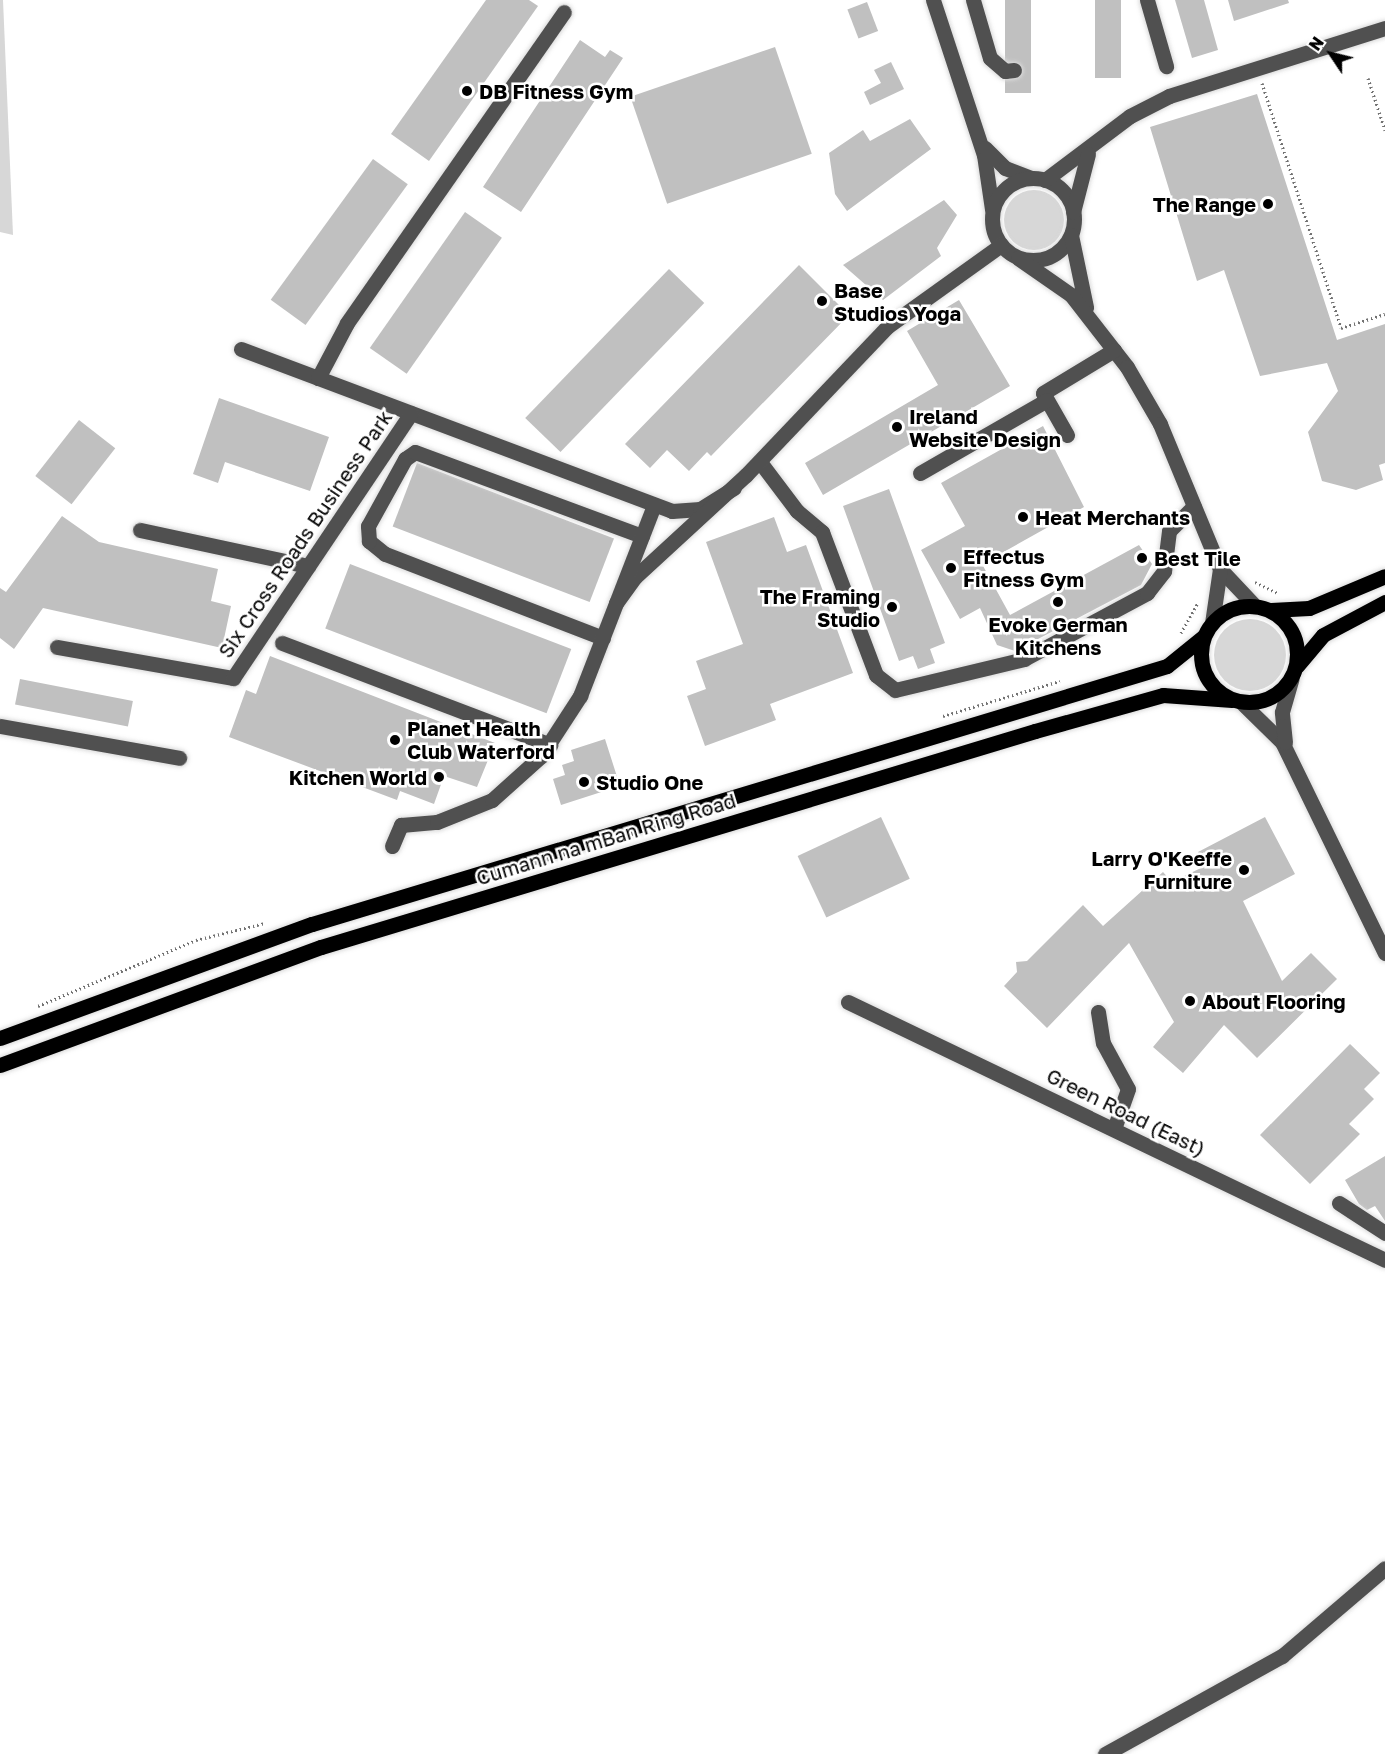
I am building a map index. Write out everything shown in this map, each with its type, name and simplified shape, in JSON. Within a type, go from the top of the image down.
[{"type":"main road","points":[[1385,576],[1309,608],[1231,609],[1212,623],[1203,637],[1201,662],[1207,679],[1236,701],[1266,700],[1293,675],[1323,635],[1385,602]]},
{"type":"main road","points":[[1261,608],[1293,634],[1293,675]]},
{"type":"main road","name":"Cumann na mBan Ring Road","points":[[0,1038],[312,924],[1167,666],[1203,637]]},
{"type":"main road","name":"Cumann na mBan Ring Road","points":[[0,1065],[321,947],[1035,731],[1172,693],[1236,701]]},
{"type":"street","points":[[933,0],[979,141],[992,218],[1001,245],[1062,287],[1093,321],[1114,350],[1153,409],[1220,568],[1231,585],[1261,608]]},
{"type":"street","points":[[973,0],[990,58],[1005,71],[1014,70]]},
{"type":"street","points":[[1148,0],[1166,66]]},
{"type":"street","points":[[318,378],[340,333],[564,12]]},
{"type":"street","points":[[992,218],[1005,190],[1040,179],[1155,102],[1257,67],[1385,28]]},
{"type":"street","points":[[979,141],[1005,168],[1040,179],[1064,192],[1073,212]]},
{"type":"street","points":[[1093,321],[1081,294],[1071,235],[1081,172],[1095,144]]},
{"type":"street","points":[[1018,258],[1043,259],[1071,235]]},
{"type":"street","name":"Six Cross Roads Business Park","points":[[616,603],[635,577],[734,488],[901,314],[1001,245]]},
{"type":"street","name":"Six Cross Roads Business Park","points":[[241,349],[654,505],[693,511],[734,488]]},
{"type":"street","points":[[1067,435],[1043,393],[1114,350]]},
{"type":"street","points":[[920,473],[1047,400]]},
{"type":"street","name":"Six Cross Roads Business Park","points":[[57,647],[233,678],[411,413]]},
{"type":"street","points":[[603,638],[385,554],[369,541],[370,521],[405,459],[415,452],[642,536]]},
{"type":"street","points":[[760,462],[797,511],[822,532],[876,675],[895,690],[1024,659],[1147,593],[1164,571],[1169,531],[1194,506]]},
{"type":"street","name":"Six Cross Roads Business Park","points":[[392,846],[401,825],[437,822],[492,800],[518,781],[550,745],[580,696],[654,505]]},
{"type":"street","points":[[140,530],[308,566]]},
{"type":"street","points":[[1212,623],[1220,568]]},
{"type":"street","points":[[282,644],[550,745]]},
{"type":"street","points":[[1287,751],[1282,712],[1293,675]]},
{"type":"street","points":[[1236,701],[1272,728],[1287,751],[1385,953]]},
{"type":"street","points":[[0,726],[179,758]]},
{"type":"street","name":"Green Road (East)","points":[[848,1002],[1385,1260]]},
{"type":"street","points":[[1098,1012],[1103,1043],[1128,1089],[1114,1129]]},
{"type":"street","points":[[1339,1203],[1385,1233]]},
{"type":"street","points":[[1104,1754],[1267,1666],[1385,1568]]},
{"type":"path","points":[[1257,67],[1341,328],[1385,314]]},
{"type":"path","points":[[1368,78],[1385,130]]},
{"type":"path","points":[[1231,585],[1246,574],[1263,588],[1286,594]]},
{"type":"path","points":[[1176,639],[1198,600]]},
{"type":"path","points":[[936,718],[1072,677]]},
{"type":"path","points":[[34,1008],[187,944],[275,920]]},
{"type":"shaded area","points":[[0,0],[3,0],[13,235],[0,232]]},
{"type":"shaded area","points":[[1034,190],[1051,195],[1059,203],[1064,220],[1059,237],[1051,245],[1034,250],[1017,245],[1009,237],[1004,220],[1009,203],[1017,195]]},
{"type":"shaded area","points":[[1250,619],[1270,625],[1280,635],[1286,655],[1280,675],[1270,685],[1250,691],[1230,685],[1220,675],[1214,655],[1220,635],[1230,625]]},
{"type":"building","points":[[486,0],[529,0],[538,6],[429,161],[391,134]]},
{"type":"building","points":[[1005,0],[1031,0],[1031,93],[1005,93]]},
{"type":"building","points":[[1095,0],[1121,0],[1121,78],[1095,78]]},
{"type":"building","points":[[1175,0],[1204,0],[1218,50],[1192,58]]},
{"type":"building","points":[[1228,0],[1288,0],[1289,3],[1234,21]]},
{"type":"building","points":[[867,2],[878,31],[859,38],[847,10]]},
{"type":"building","points":[[580,40],[605,57],[610,50],[623,58],[521,212],[483,187]]},
{"type":"building","points":[[775,47],[812,154],[667,204],[630,97]]},
{"type":"building","points":[[891,62],[904,89],[870,105],[864,92],[881,83],[874,70]]},
{"type":"building","points":[[1257,94],[1337,340],[1385,324],[1385,463],[1379,465],[1383,480],[1356,490],[1322,481],[1308,432],[1338,391],[1327,363],[1260,376],[1224,270],[1197,281],[1150,127]]},
{"type":"building","points":[[910,119],[931,149],[847,211],[835,194],[829,153],[863,130],[870,141]]},
{"type":"building","points":[[373,159],[408,184],[306,325],[271,300]]},
{"type":"building","points":[[944,200],[957,215],[937,248],[941,256],[883,300],[843,265]]},
{"type":"building","points":[[465,212],[502,238],[407,374],[370,348]]},
{"type":"building","points":[[799,265],[849,315],[711,456],[707,452],[689,471],[667,450],[650,468],[625,444]]},
{"type":"building","points":[[669,269],[704,303],[560,452],[525,418]]},
{"type":"building","points":[[959,300],[1010,386],[823,495],[805,463],[938,385],[907,331]]},
{"type":"building","points":[[219,398],[329,437],[310,491],[225,462],[218,483],[193,474]]},
{"type":"building","points":[[79,420],[115,448],[72,504],[35,476]]},
{"type":"building","points":[[1043,426],[1084,507],[982,564],[1010,615],[1139,545],[1152,564],[1141,585],[1015,651],[997,645],[980,608],[960,619],[921,550],[965,526],[941,483]]},
{"type":"building","points":[[417,463],[614,539],[590,602],[393,526]]},
{"type":"building","points":[[889,489],[945,643],[930,649],[935,663],[918,669],[913,656],[899,661],[843,506]]},
{"type":"building","points":[[62,516],[99,542],[218,569],[211,601],[231,606],[222,648],[43,608],[14,649],[0,638],[0,588],[6,592]]},
{"type":"building","points":[[774,517],[787,552],[806,545],[853,673],[770,704],[776,720],[705,746],[687,696],[706,689],[696,661],[743,644],[706,542]]},
{"type":"building","points":[[350,564],[571,649],[547,713],[325,628]]},
{"type":"building","points":[[270,656],[495,743],[477,787],[444,776],[434,804],[400,791],[397,800],[229,737],[246,690],[256,694]]},
{"type":"building","points":[[20,679],[133,701],[128,726],[15,705]]},
{"type":"building","points":[[605,739],[620,786],[561,805],[553,779],[565,775],[562,765],[574,761],[571,750]]},
{"type":"building","points":[[881,817],[910,879],[826,918],[798,856]]},
{"type":"building","points":[[1265,817],[1295,874],[1243,901],[1282,981],[1311,953],[1337,979],[1257,1058],[1224,1025],[1183,1073],[1153,1047],[1174,1022],[1129,943],[1047,1028],[1004,986],[1017,972],[1016,962],[1027,961],[1083,905],[1103,926],[1163,872],[1172,882],[1205,866],[1198,852]]},
{"type":"building","points":[[1350,1044],[1380,1073],[1364,1089],[1374,1099],[1349,1124],[1360,1134],[1310,1184],[1260,1135]]},
{"type":"building","points":[[1385,1156],[1385,1221],[1375,1206],[1367,1210],[1359,1204],[1345,1180]]},
{"type":"place","name":"DB Fitness Gym","points":[[467,91]]},
{"type":"place","name":"The Range","points":[[1268,204]]},
{"type":"place","name":"Base Studios Yoga","points":[[822,301]]},
{"type":"place","name":"Ireland Website Design","points":[[897,427]]},
{"type":"place","name":"Heat Merchants","points":[[1023,517]]},
{"type":"place","name":"Best Tile","points":[[1142,558]]},
{"type":"place","name":"Effectus Fitness Gym","points":[[951,568]]},
{"type":"place","name":"Evoke German Kitchens","points":[[1058,602]]},
{"type":"place","name":"The Framing Studio","points":[[892,607]]},
{"type":"place","name":"Planet Health Club Waterford","points":[[395,740]]},
{"type":"place","name":"Kitchen World","points":[[439,777]]},
{"type":"place","name":"Studio One","points":[[584,782]]},
{"type":"place","name":"Larry O'Keeffe Furniture","points":[[1244,870]]},
{"type":"place","name":"About Flooring","points":[[1190,1001]]}]
